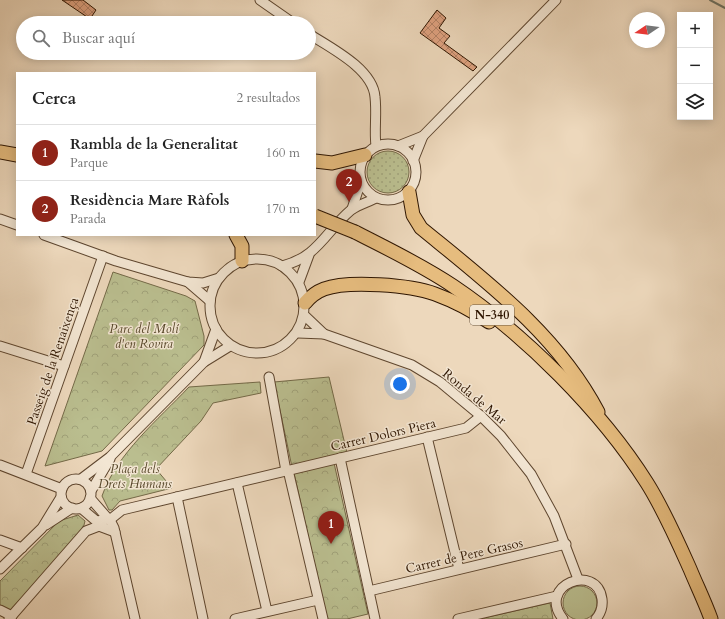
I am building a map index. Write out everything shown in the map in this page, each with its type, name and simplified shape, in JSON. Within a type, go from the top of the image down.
[{"type":"highway","points":[[0,152],[16,155]]},
{"type":"highway","points":[[316,161],[332,163],[365,155]]},
{"type":"highway","points":[[409,192],[413,215],[421,228],[521,312],[568,364],[589,395],[606,428]]},
{"type":"highway","name":"N-340","points":[[316,216],[355,232],[414,262],[488,311],[546,361],[606,428],[650,489],[671,527],[711,619]]},
{"type":"highway","points":[[237,236],[242,246],[242,261]]},
{"type":"highway","points":[[304,309],[316,292],[335,286],[381,285],[435,294],[479,315],[524,347],[583,409],[606,428]]},
{"type":"street","points":[[260,0],[283,16]]},
{"type":"street","points":[[398,146],[422,136],[556,0]]},
{"type":"street","points":[[316,39],[361,69],[370,82],[375,97],[376,146]]},
{"type":"street","points":[[413,161],[422,136]]},
{"type":"street","points":[[352,210],[361,181],[360,168],[365,155],[376,146],[391,144],[398,146],[407,152],[413,161],[416,175],[409,192],[401,198],[392,200],[376,198],[365,189],[361,181]]},
{"type":"street","points":[[282,266],[308,255],[352,210],[376,198]]},
{"type":"street","points":[[0,219],[16,225]]},
{"type":"street","points":[[47,236],[102,256],[188,282],[203,283],[219,278]]},
{"type":"street","points":[[299,282],[282,266],[275,262],[259,258],[242,261],[225,271],[213,289],[210,302],[211,316],[216,329],[230,346],[258,353],[275,350],[298,333],[304,309],[299,282],[308,255]]},
{"type":"street","name":"Passeig de la Renaixença","points":[[26,474],[102,256]]},
{"type":"street","points":[[188,282],[210,302]]},
{"type":"street","name":"Ronda de Mar","points":[[304,309],[324,334]]},
{"type":"street","points":[[204,362],[216,329]]},
{"type":"street","name":"Ronda de Mar","points":[[298,333],[324,334],[412,365],[440,382],[481,416],[501,436],[531,474],[551,510],[566,544],[578,579]]},
{"type":"street","points":[[0,346],[64,366]]},
{"type":"street","points":[[0,569],[42,528],[71,479],[81,479],[110,457],[204,362],[230,346]]},
{"type":"street","points":[[269,377],[287,471],[323,619]]},
{"type":"street","name":"Carrer Dolors Piera","points":[[86,531],[99,526],[122,510],[466,428],[481,416]]},
{"type":"street","points":[[427,437],[459,569]]},
{"type":"street","points":[[42,528],[77,508],[90,495],[108,464],[110,457]]},
{"type":"street","points":[[340,458],[375,619]]},
{"type":"street","points":[[0,465],[26,474],[62,493],[64,502],[77,508],[100,524],[115,532]]},
{"type":"street","points":[[81,479],[87,484],[90,495],[109,519],[115,532],[117,548],[135,619]]},
{"type":"street","points":[[237,483],[267,611]]},
{"type":"street","points":[[177,497],[203,619]]},
{"type":"street","points":[[10,618],[86,531],[86,519],[77,508]]},
{"type":"street","points":[[100,524],[117,548]]},
{"type":"street","points":[[0,540],[22,548]]},
{"type":"street","name":"Carrer de Pere Grasos","points":[[369,591],[566,544]]},
{"type":"street","points":[[563,619],[557,609],[557,596],[565,584],[578,579],[594,584],[602,597],[601,612],[596,619]]},
{"type":"street","points":[[458,619],[557,596]]},
{"type":"street","points":[[235,619],[318,600]]},
{"type":"street","points":[[0,610],[10,618]]},
{"type":"street","points":[[0,614],[10,618]]},
{"type":"green space","points":[[384,151],[392,151],[403,157],[409,168],[409,176],[403,187],[392,193],[384,193],[373,187],[367,176],[367,168],[373,157]]},
{"type":"green space","name":"Parc del Molí d'en Rovira","points":[[113,272],[186,296],[195,301],[204,336],[204,345],[102,451],[45,466]]},
{"type":"green space","points":[[329,377],[347,453],[292,467],[274,382]]},
{"type":"green space","name":"Plaça dels Drets Humans","points":[[260,382],[261,393],[213,403],[201,421],[156,469],[172,488],[120,501],[112,510],[109,510],[102,496],[118,465],[128,451],[189,387]]},
{"type":"green space","points":[[334,463],[368,614],[347,619],[327,619],[294,473]]},
{"type":"green space","points":[[78,515],[85,521],[82,533],[9,611],[0,605],[0,581],[59,521]]},
{"type":"green space","points":[[577,586],[583,586],[592,591],[596,597],[596,609],[592,615],[583,620],[577,620],[568,615],[563,606],[563,600],[568,591]]},
{"type":"green space","points":[[550,603],[553,619],[479,619]]},
{"type":"building","points":[[62,0],[83,0],[96,10],[92,16],[86,16]]},
{"type":"building","points":[[437,10],[446,18],[439,28],[450,36],[444,43],[477,67],[473,71],[420,33]]},
{"type":"waterway","points":[[710,0],[725,8]]},
{"type":"place","name":"Residència Mare Ràfols","points":[[349,202]]},
{"type":"place","name":"Rambla de la Generalitat","points":[[331,544]]}]
